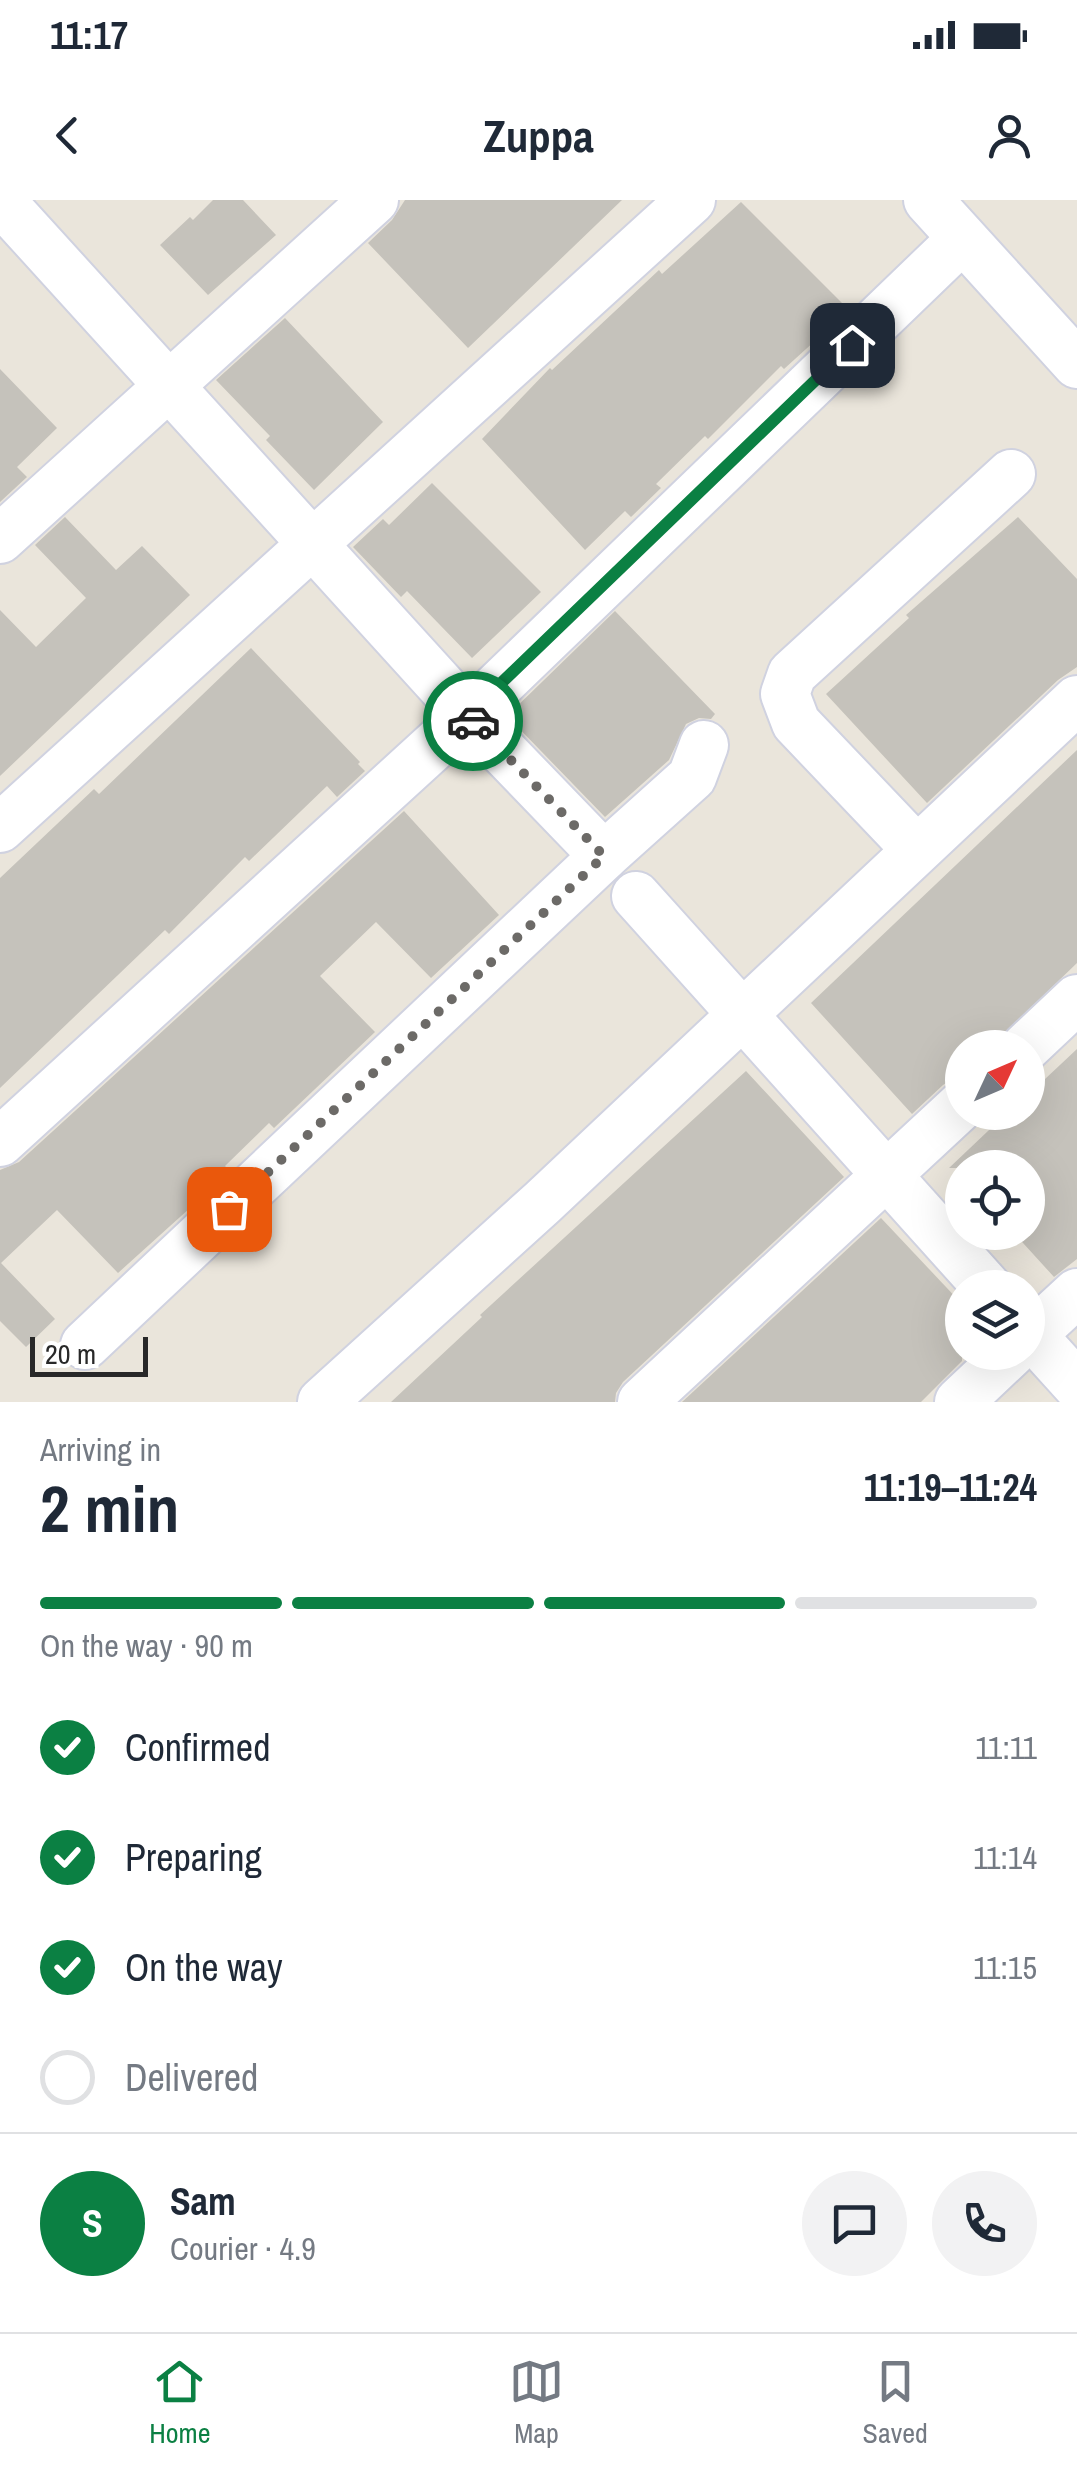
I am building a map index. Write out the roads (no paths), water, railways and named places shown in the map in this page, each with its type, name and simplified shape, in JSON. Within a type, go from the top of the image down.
[{"type":"street","points":[[0,538],[374,200]]},
{"type":"street","points":[[0,828],[691,200]]},
{"type":"street","points":[[928,200],[1077,364]]},
{"type":"street","points":[[14,214],[468,715],[604,856]]},
{"type":"street","points":[[0,1142],[468,715],[962,240]]},
{"type":"street","points":[[916,848],[796,723],[785,694],[792,674],[1011,474]]},
{"type":"street","points":[[322,1402],[543,1202],[1077,700]]},
{"type":"street","points":[[84,1345],[692,778],[704,745]]},
{"type":"street","points":[[636,896],[972,1270]]},
{"type":"street","points":[[1044,1030],[1077,999]]},
{"type":"street","points":[[642,1402],[945,1121]]},
{"type":"street","points":[[1045,1321],[1077,1293]]},
{"type":"street","points":[[1045,1357],[1077,1385]]},
{"type":"street","points":[[959,1402],[992,1370]]}]
